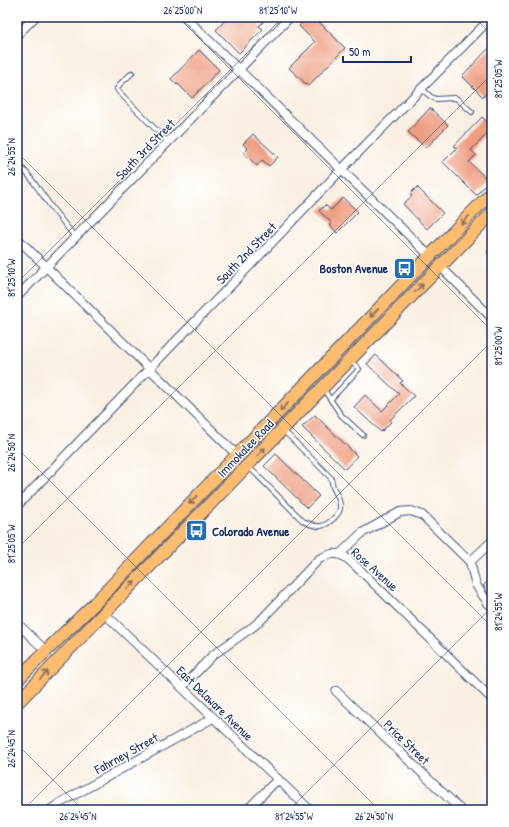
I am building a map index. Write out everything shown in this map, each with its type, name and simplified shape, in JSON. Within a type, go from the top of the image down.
[{"type":"main road","name":"Immokalee Road","points":[[17,680],[94,604],[492,192]]},
{"type":"main road","name":"Immokalee Road","points":[[17,703],[492,213]]},
{"type":"main road","points":[[430,256],[440,266]]},
{"type":"main road","points":[[237,455],[248,465]]},
{"type":"main road","points":[[94,604],[104,614]]},
{"type":"main road","points":[[46,651],[57,662]]},
{"type":"street","points":[[17,35],[35,17]]},
{"type":"street","points":[[185,17],[430,256]]},
{"type":"street","name":"South 3rd Street","points":[[17,297],[290,17]]},
{"type":"street","name":"South 2nd Street","points":[[17,506],[341,170],[492,17]]},
{"type":"street","points":[[17,238],[237,455]]},
{"type":"street","points":[[440,266],[492,318]]},
{"type":"street","points":[[340,554],[362,533],[400,512],[411,511],[422,515],[470,562],[476,585],[492,607]]},
{"type":"street","points":[[470,562],[492,541]]},
{"type":"street","name":"Rose Avenue","points":[[182,687],[213,655],[261,620],[319,559],[331,554],[340,554],[347,558],[362,572],[492,699]]},
{"type":"street","name":"East Delaware Avenue","points":[[104,614],[310,810]]},
{"type":"street","points":[[17,623],[46,651]]},
{"type":"street","name":"Price Street","points":[[336,691],[461,810]]},
{"type":"street","name":"Fahrney Street","points":[[50,810],[213,718]]},
{"type":"street","points":[[247,810],[278,780]]},
{"type":"lane","points":[[132,73],[120,84],[117,89],[118,91],[168,142]]},
{"type":"lane","points":[[422,89],[431,97],[436,99],[456,98],[472,112]]},
{"type":"lane","points":[[17,162],[76,237]]},
{"type":"lane","points":[[331,399],[359,370],[350,360]]},
{"type":"lane","points":[[322,388],[342,414],[363,435]]},
{"type":"lane","points":[[248,465],[303,521],[311,525],[322,526],[332,520],[339,513],[341,507],[339,498],[333,487],[331,478],[282,430]]},
{"type":"building","points":[[228,17],[268,17],[259,26],[263,29],[239,53],[216,30]]},
{"type":"building","points":[[308,17],[314,17],[345,48],[308,86],[289,68],[315,42],[299,26]]},
{"type":"building","points":[[492,45],[492,87],[483,97],[462,76]]},
{"type":"building","points":[[199,50],[219,70],[192,98],[171,79]]},
{"type":"building","points":[[430,108],[448,125],[426,148],[408,132]]},
{"type":"building","points":[[482,117],[492,127],[492,129],[471,150],[476,155],[469,162],[489,181],[476,195],[443,162],[457,148],[454,146]]},
{"type":"building","points":[[253,134],[278,157],[269,166],[262,160],[257,166],[244,153],[248,149],[243,144]]},
{"type":"building","points":[[417,187],[443,213],[427,229],[403,204],[412,196],[410,194]]},
{"type":"building","points":[[343,198],[358,212],[337,233],[330,225],[332,223],[319,211],[325,205],[331,210]]},
{"type":"building","points":[[376,355],[403,381],[400,383],[414,396],[390,420],[391,422],[381,432],[354,407],[365,395],[382,411],[399,394],[367,364]]},
{"type":"building","points":[[315,415],[357,456],[345,469],[302,427]]},
{"type":"building","points":[[276,454],[319,496],[307,508],[264,466]]},
{"type":"building","points":[[492,577],[492,599],[483,586]]},
{"type":"place","name":"Boston Avenue","points":[[404,268]]},
{"type":"place","name":"Colorado Avenue","points":[[196,531]]}]
